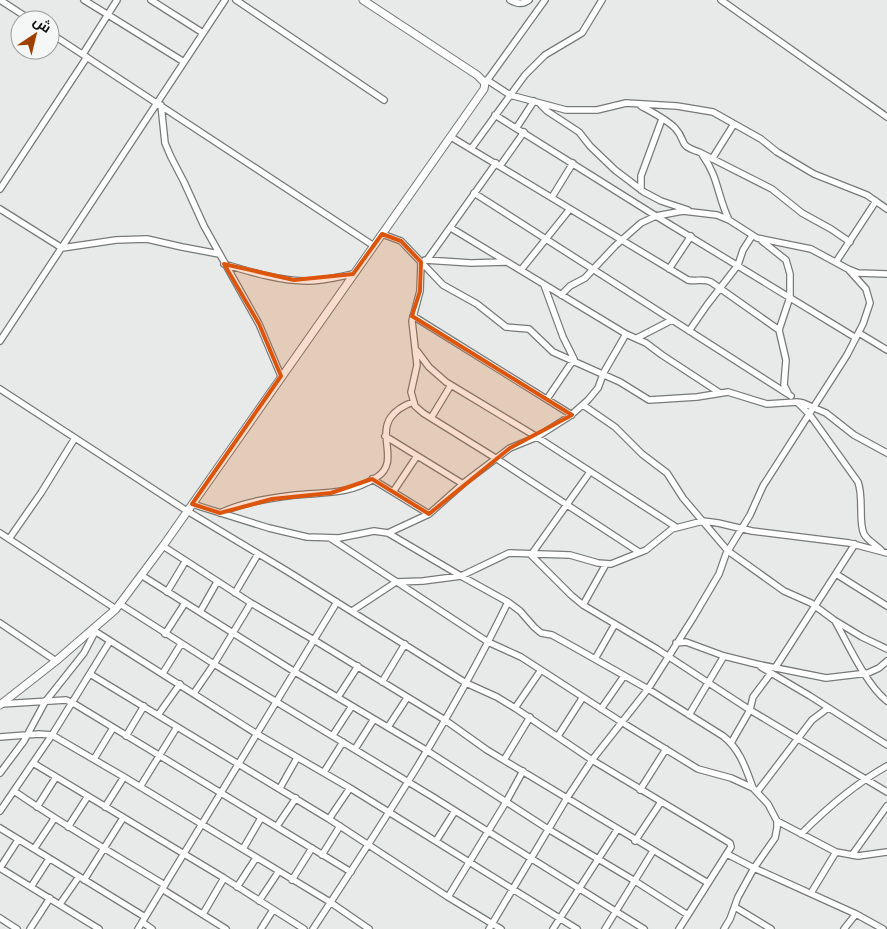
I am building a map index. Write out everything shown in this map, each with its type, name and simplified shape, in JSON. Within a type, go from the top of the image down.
[{"type":"street","points":[[0,0],[16,10]]},
{"type":"street","points":[[84,0],[184,62]]},
{"type":"street","points":[[0,189],[85,56],[117,0]]},
{"type":"street","points":[[151,0],[203,33]]},
{"type":"street","points":[[0,341],[159,104],[184,62],[226,0]]},
{"type":"street","points":[[236,0],[384,100]]},
{"type":"street","points":[[363,0],[486,82],[510,95],[559,108],[602,109],[626,104],[637,104],[677,106],[716,113],[814,174],[876,200],[887,210]]},
{"type":"street","points":[[510,0],[519,4],[529,0]]},
{"type":"street","points":[[0,704],[94,631],[118,606],[188,511],[451,137],[484,89],[486,82],[544,0]]},
{"type":"street","points":[[470,149],[525,75],[545,55],[582,33],[602,0]]},
{"type":"street","points":[[721,0],[887,117]]},
{"type":"street","points":[[60,40],[374,246]]},
{"type":"street","points":[[517,127],[537,102]]},
{"type":"street","points":[[537,102],[547,112],[579,132],[590,146],[615,170],[641,190],[661,201],[692,212]]},
{"type":"street","points":[[159,104],[168,151],[224,264],[259,324],[282,376]]},
{"type":"street","points":[[637,104],[676,130],[686,147],[702,153],[772,189],[802,213],[850,242]]},
{"type":"street","points":[[495,115],[790,297],[887,350]]},
{"type":"street","points":[[641,190],[641,176],[662,119]]},
{"type":"street","points":[[712,159],[734,124]]},
{"type":"street","points":[[524,132],[474,193],[451,228],[422,260],[420,292],[413,316],[412,328],[417,365],[411,388],[413,402],[418,410],[430,418],[497,458],[639,552]]},
{"type":"street","points":[[451,137],[688,280],[705,279],[779,330]]},
{"type":"street","points":[[702,153],[714,174],[722,204],[729,220]]},
{"type":"street","points":[[552,197],[573,163]]},
{"type":"street","points":[[474,193],[790,396],[810,416],[858,482],[861,490],[864,535],[886,553]]},
{"type":"street","points":[[836,262],[876,200]]},
{"type":"street","points":[[0,209],[62,248],[116,240],[148,239],[182,248],[219,254]]},
{"type":"street","points":[[521,270],[570,209]]},
{"type":"street","points":[[561,295],[570,286],[585,278],[621,240],[641,223],[656,216],[675,212],[717,215],[729,220],[759,239],[811,249],[848,269],[865,274],[887,274]]},
{"type":"street","points":[[451,228],[626,334],[646,343],[720,393]]},
{"type":"street","points":[[382,234],[401,241],[422,260],[443,285],[477,304],[506,327],[529,329],[548,349],[653,400],[731,392],[767,404],[796,402],[815,407],[832,417],[863,441],[887,453]]},
{"type":"street","points":[[670,269],[691,236]]},
{"type":"street","points":[[690,331],[738,265],[743,250],[752,236]]},
{"type":"street","points":[[759,239],[786,260],[790,274],[790,297],[779,330],[786,360],[784,385],[790,396]]},
{"type":"street","points":[[422,260],[472,263],[507,262]]},
{"type":"street","points":[[224,264],[253,273],[294,280],[322,280],[353,274]]},
{"type":"street","points":[[490,926],[592,760],[648,690],[719,574],[728,551],[742,529],[763,486],[810,416],[857,335],[869,309],[869,298],[866,289],[848,269]]},
{"type":"street","points":[[544,285],[561,333],[574,359],[547,399]]},
{"type":"street","points":[[413,316],[572,415]]},
{"type":"street","points":[[637,338],[672,320]]},
{"type":"street","points":[[388,533],[429,514],[463,484],[510,448],[537,437],[572,415],[598,388],[603,375],[626,334]]},
{"type":"street","points":[[415,347],[429,367],[451,384],[537,437],[676,528]]},
{"type":"street","points":[[430,418],[451,384]]},
{"type":"street","points":[[0,388],[188,511],[466,683],[497,697],[530,717],[592,760],[730,843],[732,847],[679,929]]},
{"type":"street","points":[[220,513],[231,508],[272,498],[331,494],[361,486],[379,475],[387,464],[389,457],[385,436],[391,417],[404,406],[413,402]]},
{"type":"street","points":[[583,405],[615,427],[639,452],[666,473],[683,498],[728,551],[784,591],[816,606],[834,620],[862,637],[887,648]]},
{"type":"street","points":[[385,436],[463,484]]},
{"type":"street","points":[[9,539],[41,493],[75,438]]},
{"type":"street","points":[[393,492],[417,456]]},
{"type":"street","points":[[531,555],[590,472]]},
{"type":"street","points":[[372,479],[429,514]]},
{"type":"street","points":[[192,504],[307,537],[330,538],[374,531],[388,533],[508,602],[520,611],[541,633],[552,635],[595,659],[689,715],[731,743],[742,760],[755,790],[768,804],[777,821],[836,852],[858,856],[887,852]]},
{"type":"street","points":[[352,611],[396,582],[461,576],[509,553],[531,555],[570,554],[606,564],[618,562],[646,550],[662,536],[676,528],[703,521],[742,529],[855,544],[886,553]]},
{"type":"street","points":[[0,533],[333,735],[644,929]]},
{"type":"street","points":[[330,538],[488,642],[521,657],[622,723],[698,769],[732,778],[755,790]]},
{"type":"street","points":[[731,743],[750,710],[753,697],[773,671],[855,544]]},
{"type":"street","points":[[163,546],[251,603],[445,720],[504,760],[617,830],[708,883]]},
{"type":"street","points":[[235,593],[258,554]]},
{"type":"street","points":[[531,555],[583,605],[750,710],[887,792]]},
{"type":"street","points":[[167,592],[185,562]]},
{"type":"street","points":[[583,605],[606,564]]},
{"type":"street","points":[[836,574],[887,606]]},
{"type":"street","points":[[141,575],[295,672],[426,750],[548,829],[634,880],[688,915]]},
{"type":"street","points":[[200,612],[217,582]]},
{"type":"street","points":[[138,929],[337,602]]},
{"type":"street","points":[[313,929],[408,782],[445,720],[508,602]]},
{"type":"street","points":[[165,634],[185,603]]},
{"type":"street","points":[[194,693],[251,603]]},
{"type":"street","points":[[834,620],[864,674],[887,701]]},
{"type":"street","points":[[0,622],[56,661]]},
{"type":"street","points":[[595,659],[616,624]]},
{"type":"street","points":[[94,631],[257,734],[324,772],[578,929]]},
{"type":"street","points":[[0,773],[28,735],[38,712],[45,702],[84,653],[94,631]]},
{"type":"street","points":[[0,811],[52,735],[110,641]]},
{"type":"street","points":[[676,643],[686,642],[773,671],[887,745]]},
{"type":"street","points":[[163,673],[181,644]]},
{"type":"street","points":[[382,682],[405,644]]},
{"type":"street","points":[[689,715],[724,656]]},
{"type":"street","points":[[773,671],[826,678],[864,674],[879,668],[887,661]]},
{"type":"street","points":[[338,697],[358,666]]},
{"type":"street","points":[[515,708],[541,670]]},
{"type":"street","points":[[90,674],[177,728],[280,788],[490,926],[501,929]]},
{"type":"street","points":[[601,709],[624,676]]},
{"type":"street","points":[[158,715],[180,684]]},
{"type":"street","points":[[558,736],[584,697]]},
{"type":"street","points":[[388,727],[407,698]]},
{"type":"street","points":[[0,704],[66,700],[73,702],[351,872]]},
{"type":"street","points":[[126,736],[144,706]]},
{"type":"street","points":[[333,735],[352,706]]},
{"type":"street","points":[[755,790],[812,720],[828,708]]},
{"type":"street","points":[[504,760],[530,717]]},
{"type":"street","points":[[355,749],[374,719]]},
{"type":"street","points":[[94,759],[113,728]]},
{"type":"street","points":[[140,787],[177,728]]},
{"type":"street","points":[[0,737],[52,735],[201,823],[330,902],[369,929]]},
{"type":"street","points":[[324,772],[343,742]]},
{"type":"street","points":[[640,790],[666,749]]},
{"type":"street","points":[[280,788],[297,758]]},
{"type":"street","points":[[33,763],[224,878],[304,929]]},
{"type":"street","points":[[801,834],[822,813],[866,778],[887,766]]},
{"type":"street","points":[[448,897],[523,771]]},
{"type":"street","points":[[37,807],[56,777]]},
{"type":"street","points":[[106,807],[124,777]]},
{"type":"street","points":[[329,819],[350,788]]},
{"type":"street","points":[[14,791],[68,827],[104,847],[226,929]]},
{"type":"street","points":[[68,827],[88,796]]},
{"type":"street","points":[[277,826],[296,798]]},
{"type":"street","points":[[635,841],[661,802]]},
{"type":"street","points":[[852,855],[887,806]]},
{"type":"street","points":[[436,841],[455,811]]},
{"type":"street","points":[[34,850],[54,818]]},
{"type":"street","points":[[60,904],[81,879],[123,818]]},
{"type":"street","points":[[243,849],[261,818]]},
{"type":"street","points":[[724,929],[754,868],[775,838],[777,821]]},
{"type":"street","points":[[322,854],[340,826]]},
{"type":"street","points":[[0,828],[143,920],[152,929]]},
{"type":"street","points":[[553,929],[617,830]]},
{"type":"street","points":[[18,840],[0,868],[99,929]]},
{"type":"street","points":[[292,880],[312,848]]},
{"type":"street","points":[[605,929],[653,851]]},
{"type":"street","points":[[810,894],[836,852]]},
{"type":"street","points":[[727,854],[856,914],[883,929]]},
{"type":"street","points":[[237,887],[256,858]]},
{"type":"street","points":[[31,887],[49,859]]},
{"type":"street","points":[[259,901],[279,872]]},
{"type":"street","points":[[203,914],[224,878]]},
{"type":"street","points":[[30,929],[50,898]]},
{"type":"street","points":[[735,907],[771,929]]},
{"type":"street","points":[[261,929],[273,910]]},
{"type":"street","points":[[844,929],[856,914]]},
{"type":"street","points":[[0,918],[17,929]]},
{"type":"highlighted area","points":[[382,234],[401,241],[421,262],[420,291],[412,316],[572,415],[510,448],[429,514],[372,479],[331,493],[272,499],[220,513],[192,504],[281,376],[259,324],[224,264],[294,280],[353,274]]}]
